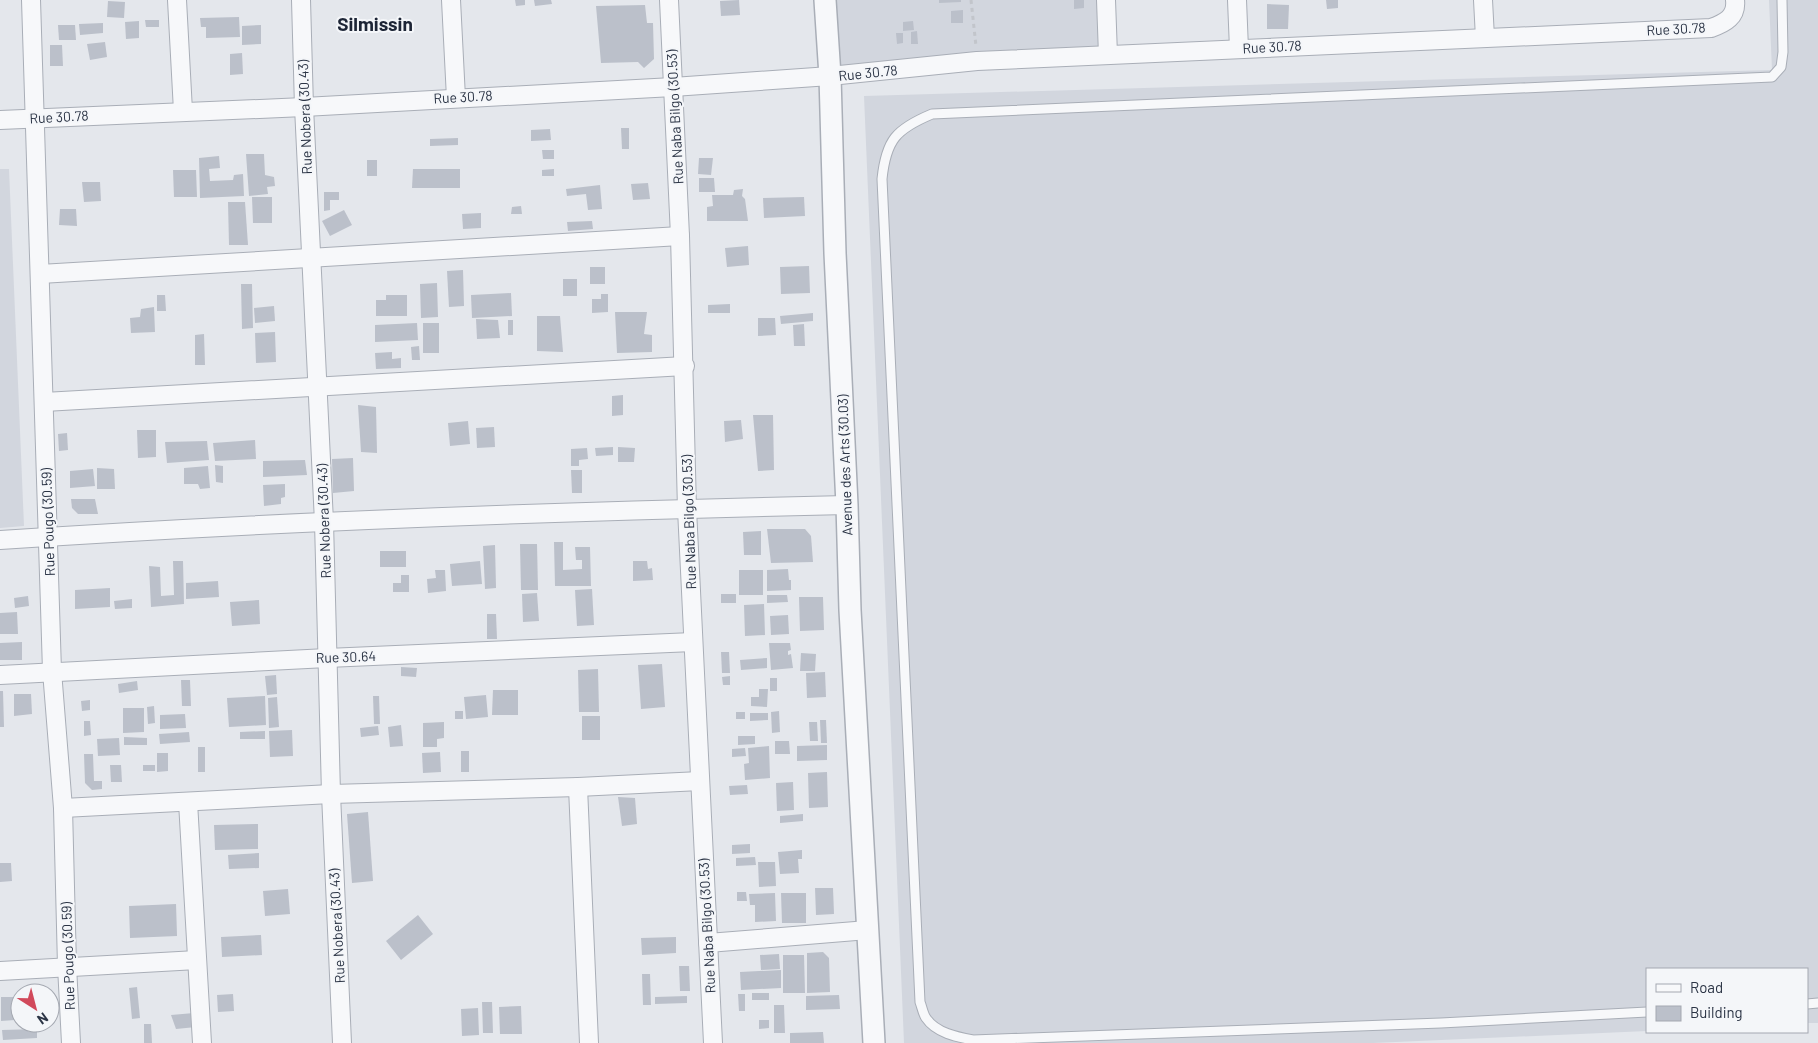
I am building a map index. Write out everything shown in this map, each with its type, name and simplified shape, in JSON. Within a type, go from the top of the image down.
[{"type":"street","name":"Rue Pougo (30.59)","points":[[31,0],[52,671],[63,808],[67,966],[72,1043]]},
{"type":"street","points":[[177,0],[183,111]]},
{"type":"street","name":"Rue Nobera (30.43)","points":[[301,0],[304,107],[319,386],[331,794],[342,1043]]},
{"type":"street","points":[[451,0],[456,98]]},
{"type":"street","name":"Rue Naba Bilgo (30.53)","points":[[669,0],[685,366],[687,509],[713,1043]]},
{"type":"street","name":"Avenue des Arts (30.03)","points":[[825,0],[830,76],[835,253],[850,610],[874,1043]]},
{"type":"street","points":[[1106,0],[1108,55]]},
{"type":"street","points":[[1237,0],[1239,49]]},
{"type":"street","points":[[1483,0],[1484,38]]},
{"type":"street","name":"Rue 30.78","points":[[0,120],[304,107],[673,87],[830,76],[977,61],[1711,28],[1724,23],[1734,8]]},
{"type":"street","points":[[40,274],[680,236]]},
{"type":"street","points":[[44,402],[685,366]]},
{"type":"street","points":[[0,540],[165,529],[324,522],[847,505]]},
{"type":"street","name":"Rue 30.64","points":[[0,674],[693,642]]},
{"type":"street","points":[[63,808],[331,794],[578,788],[700,781]]},
{"type":"street","points":[[578,788],[589,1043]]},
{"type":"street","points":[[188,802],[202,1043]]},
{"type":"street","points":[[708,943],[868,930]]},
{"type":"street","points":[[0,971],[197,960]]},
{"type":"lane","points":[[1646,1012],[1440,1023],[973,1040],[954,1037],[936,1028],[926,1018],[920,1002],[882,179],[884,158],[894,138],[911,122],[932,114],[1772,77],[1781,67],[1783,52],[1782,0]]},
{"type":"path","points":[[971,0],[977,61]]},
{"type":"shaded area","points":[[825,0],[1106,0],[1108,55],[830,76]]},
{"type":"shaded area","points":[[1769,0],[1818,0],[1818,1023],[1808,1023],[1808,968],[1646,968],[1646,1031],[1373,1043],[904,1043],[864,96],[1772,70]]},
{"type":"shaded area","points":[[0,169],[9,169],[24,526],[0,528]]},
{"type":"building","points":[[515,0],[525,0],[525,5],[516,6]]},
{"type":"building","points":[[534,0],[551,0],[552,4],[535,6]]},
{"type":"building","points":[[739,0],[740,15],[721,16],[720,1]]},
{"type":"building","points":[[939,0],[961,0],[961,2],[939,3]]},
{"type":"building","points":[[1074,0],[1084,0],[1084,8],[1074,9]]},
{"type":"building","points":[[1326,0],[1338,0],[1338,8],[1327,9]]},
{"type":"building","points":[[108,1],[125,2],[124,18],[107,17]]},
{"type":"building","points":[[1267,4],[1289,5],[1288,29],[1267,29]]},
{"type":"building","points":[[645,5],[647,23],[653,23],[654,59],[644,68],[638,62],[601,63],[596,6]]},
{"type":"building","points":[[963,10],[963,23],[951,23],[951,11]]},
{"type":"building","points":[[239,17],[240,37],[206,38],[206,27],[201,27],[200,18]]},
{"type":"building","points":[[145,20],[159,20],[159,27],[146,27]]},
{"type":"building","points":[[139,21],[139,38],[126,39],[125,22]]},
{"type":"building","points":[[913,21],[914,30],[903,31],[903,22]]},
{"type":"building","points":[[103,23],[103,33],[80,35],[79,24]]},
{"type":"building","points":[[58,25],[75,25],[76,40],[59,40]]},
{"type":"building","points":[[261,25],[261,44],[242,45],[242,26]]},
{"type":"building","points":[[917,31],[918,44],[911,44],[911,32]]},
{"type":"building","points":[[896,33],[903,33],[903,43],[897,44]]},
{"type":"building","points":[[105,42],[107,57],[90,60],[87,44]]},
{"type":"building","points":[[50,45],[62,45],[63,66],[50,66]]},
{"type":"building","points":[[242,53],[243,74],[230,75],[230,54]]},
{"type":"building","points":[[621,128],[629,128],[629,149],[622,149]]},
{"type":"building","points":[[550,129],[551,140],[531,141],[531,130]]},
{"type":"building","points":[[458,138],[458,145],[430,146],[430,139]]},
{"type":"building","points":[[542,150],[554,150],[554,159],[543,159]]},
{"type":"building","points":[[246,154],[264,154],[265,175],[274,177],[275,186],[267,187],[268,194],[249,196]]},
{"type":"building","points":[[219,156],[220,168],[209,169],[210,181],[233,180],[234,175],[243,174],[244,196],[200,198],[199,158]]},
{"type":"building","points":[[699,158],[713,158],[711,175],[698,174]]},
{"type":"building","points":[[367,160],[377,160],[377,176],[367,176]]},
{"type":"building","points":[[413,169],[460,169],[460,188],[412,188]]},
{"type":"building","points":[[554,169],[554,176],[542,176],[542,170]]},
{"type":"building","points":[[173,170],[196,170],[197,197],[174,197]]},
{"type":"building","points":[[699,178],[714,178],[715,192],[699,192]]},
{"type":"building","points":[[82,182],[100,182],[101,201],[84,202]]},
{"type":"building","points":[[648,183],[650,199],[633,200],[631,184]]},
{"type":"building","points":[[600,185],[602,209],[588,210],[586,194],[567,196],[566,189]]},
{"type":"building","points":[[743,189],[742,196],[745,199],[748,221],[707,221],[707,207],[713,206],[712,195],[733,195],[734,190]]},
{"type":"building","points":[[324,192],[339,192],[339,200],[330,200],[330,210],[324,211]]},
{"type":"building","points":[[252,197],[272,197],[272,223],[253,223]]},
{"type":"building","points":[[804,197],[805,216],[764,218],[763,198]]},
{"type":"building","points":[[228,202],[245,202],[248,245],[229,245]]},
{"type":"building","points":[[521,206],[522,214],[511,214],[512,207]]},
{"type":"building","points":[[60,209],[76,209],[77,226],[59,225]]},
{"type":"building","points":[[344,210],[352,225],[330,236],[322,221]]},
{"type":"building","points":[[481,213],[481,228],[463,229],[462,214]]},
{"type":"building","points":[[592,221],[593,229],[568,231],[567,222]]},
{"type":"building","points":[[748,246],[749,265],[727,267],[725,248]]},
{"type":"building","points":[[809,266],[810,293],[781,294],[780,267]]},
{"type":"building","points":[[590,267],[605,267],[605,284],[590,284]]},
{"type":"building","points":[[463,270],[464,306],[449,307],[447,271]]},
{"type":"building","points":[[563,279],[577,279],[577,296],[563,296]]},
{"type":"building","points":[[437,283],[438,317],[421,318],[420,284]]},
{"type":"building","points":[[241,284],[252,284],[253,328],[242,329]]},
{"type":"building","points":[[511,293],[512,316],[472,318],[471,295]]},
{"type":"building","points":[[601,294],[608,294],[608,312],[592,313],[592,299],[601,299]]},
{"type":"building","points":[[157,295],[165,295],[166,311],[157,311]]},
{"type":"building","points":[[386,295],[407,295],[407,316],[376,316],[376,300],[386,300]]},
{"type":"building","points":[[730,304],[730,313],[708,313],[708,305]]},
{"type":"building","points":[[274,306],[275,321],[255,323],[254,308]]},
{"type":"building","points":[[154,307],[155,332],[131,333],[130,318],[140,317],[141,309]]},
{"type":"building","points":[[615,312],[647,312],[644,334],[652,335],[652,352],[617,353]]},
{"type":"building","points":[[813,313],[813,321],[781,324],[780,316]]},
{"type":"building","points":[[537,316],[560,316],[563,352],[537,351]]},
{"type":"building","points":[[758,318],[775,318],[776,335],[758,336]]},
{"type":"building","points":[[476,319],[498,320],[500,338],[477,339]]},
{"type":"building","points":[[508,320],[513,320],[513,335],[508,335]]},
{"type":"building","points":[[417,323],[418,340],[375,342],[375,325]]},
{"type":"building","points":[[423,323],[439,323],[439,353],[423,353]]},
{"type":"building","points":[[804,324],[805,346],[794,346],[793,325]]},
{"type":"building","points":[[275,332],[276,362],[256,363],[255,333]]},
{"type":"building","points":[[204,334],[205,365],[195,365],[195,335]]},
{"type":"building","points":[[419,346],[420,360],[412,360],[411,347]]},
{"type":"building","points":[[392,352],[392,359],[401,358],[401,368],[376,369],[375,353]]},
{"type":"building","points":[[623,395],[623,415],[612,416],[612,396]]},
{"type":"building","points":[[358,405],[376,407],[377,453],[361,452]]},
{"type":"building","points":[[753,415],[773,415],[774,470],[758,471]]},
{"type":"building","points":[[741,420],[743,439],[725,442],[724,421]]},
{"type":"building","points":[[468,421],[470,444],[450,446],[448,423]]},
{"type":"building","points":[[494,427],[495,447],[477,448],[476,428]]},
{"type":"building","points":[[137,430],[156,430],[156,457],[138,458]]},
{"type":"building","points":[[67,433],[68,450],[59,451],[58,434]]},
{"type":"building","points":[[255,440],[256,459],[215,461],[213,443]]},
{"type":"building","points":[[207,441],[209,460],[167,463],[165,442]]},
{"type":"building","points":[[613,447],[613,455],[596,456],[595,448]]},
{"type":"building","points":[[618,447],[635,448],[634,462],[618,462]]},
{"type":"building","points":[[587,448],[588,459],[579,460],[579,466],[571,466],[571,449]]},
{"type":"building","points":[[353,458],[354,491],[333,493],[332,459]]},
{"type":"building","points":[[305,460],[307,475],[263,477],[263,461]]},
{"type":"building","points":[[215,465],[223,466],[223,483],[216,482]]},
{"type":"building","points":[[208,466],[210,488],[200,489],[198,484],[184,484],[184,468]]},
{"type":"building","points":[[97,468],[114,469],[115,489],[97,489]]},
{"type":"building","points":[[93,469],[95,486],[70,488],[70,471]]},
{"type":"building","points":[[571,470],[582,470],[582,493],[572,493]]},
{"type":"building","points":[[285,484],[285,497],[281,498],[281,504],[264,506],[263,485]]},
{"type":"building","points":[[71,499],[95,499],[98,514],[78,514],[72,508]]},
{"type":"building","points":[[767,529],[805,529],[811,536],[813,562],[771,563]]},
{"type":"building","points":[[761,531],[761,555],[744,555],[743,532]]},
{"type":"building","points":[[554,542],[563,542],[563,570],[582,569],[582,560],[576,560],[575,547],[590,547],[591,586],[555,586]]},
{"type":"building","points":[[520,544],[537,544],[538,590],[521,590]]},
{"type":"building","points":[[495,545],[496,588],[485,589],[483,546]]},
{"type":"building","points":[[380,551],[406,551],[406,567],[380,567]]},
{"type":"building","points":[[173,561],[183,561],[184,604],[151,607],[149,566],[160,567],[161,596],[174,595]]},
{"type":"building","points":[[480,561],[482,584],[452,586],[450,564]]},
{"type":"building","points":[[633,561],[647,561],[648,569],[652,568],[653,580],[633,581]]},
{"type":"building","points":[[788,569],[791,590],[767,591],[767,570]]},
{"type":"building","points":[[435,570],[445,570],[446,591],[428,593],[427,579],[436,578]]},
{"type":"building","points":[[739,570],[763,570],[763,595],[739,595]]},
{"type":"building","points":[[401,575],[409,575],[409,592],[393,592],[393,583],[401,583]]},
{"type":"building","points":[[218,581],[219,597],[186,599],[186,583]]},
{"type":"building","points":[[110,588],[110,607],[75,609],[75,590]]},
{"type":"building","points":[[592,589],[594,625],[577,626],[575,590]]},
{"type":"building","points":[[537,593],[539,621],[523,622],[522,594]]},
{"type":"building","points":[[721,594],[736,594],[736,603],[721,603]]},
{"type":"building","points":[[767,595],[787,595],[788,602],[767,603]]},
{"type":"building","points":[[28,596],[29,606],[15,608],[14,598]]},
{"type":"building","points":[[799,597],[823,597],[824,630],[800,631]]},
{"type":"building","points":[[132,599],[132,608],[115,609],[114,601]]},
{"type":"building","points":[[259,600],[260,624],[232,626],[230,602]]},
{"type":"building","points":[[764,604],[765,635],[745,636],[744,605]]},
{"type":"building","points":[[17,612],[18,634],[0,634],[0,613]]},
{"type":"building","points":[[487,614],[496,614],[497,639],[487,639]]},
{"type":"building","points":[[788,615],[789,634],[771,635],[770,616]]},
{"type":"building","points":[[22,642],[22,660],[0,660],[0,643]]},
{"type":"building","points":[[769,643],[790,643],[791,650],[788,651],[788,655],[791,654],[793,668],[771,670]]},
{"type":"building","points":[[721,652],[729,652],[730,673],[722,673]]},
{"type":"building","points":[[801,653],[816,654],[815,671],[800,671]]},
{"type":"building","points":[[767,658],[767,668],[741,670],[740,660]]},
{"type":"building","points":[[662,664],[665,707],[641,709],[638,665]]},
{"type":"building","points":[[401,667],[417,668],[416,677],[401,676]]},
{"type":"building","points":[[598,669],[599,712],[579,712],[578,670]]},
{"type":"building","points":[[825,672],[826,697],[807,698],[806,673]]},
{"type":"building","points":[[276,675],[277,694],[267,695],[265,676]]},
{"type":"building","points":[[730,676],[730,685],[723,685],[722,677]]},
{"type":"building","points":[[770,678],[777,678],[777,691],[770,691]]},
{"type":"building","points":[[181,680],[190,680],[191,706],[182,706]]},
{"type":"building","points":[[137,681],[138,690],[119,693],[118,684]]},
{"type":"building","points":[[759,689],[768,689],[767,707],[751,706],[751,697],[759,697]]},
{"type":"building","points":[[493,690],[518,690],[518,715],[492,715]]},
{"type":"building","points":[[0,691],[3,691],[4,727],[0,727]]},
{"type":"building","points":[[14,694],[31,694],[32,714],[14,716]]},
{"type":"building","points":[[486,695],[488,717],[466,719],[464,697]]},
{"type":"building","points":[[265,696],[266,725],[229,727],[227,698]]},
{"type":"building","points":[[373,696],[379,696],[380,724],[374,724]]},
{"type":"building","points":[[277,697],[279,727],[269,728],[268,698]]},
{"type":"building","points":[[90,700],[90,710],[82,711],[81,701]]},
{"type":"building","points":[[154,706],[155,723],[148,724],[147,707]]},
{"type":"building","points":[[123,708],[144,708],[144,732],[123,733]]},
{"type":"building","points":[[455,711],[463,711],[463,719],[455,719]]},
{"type":"building","points":[[779,711],[780,732],[772,733],[771,712]]},
{"type":"building","points":[[736,712],[745,712],[745,719],[736,719]]},
{"type":"building","points":[[750,713],[768,713],[768,720],[750,721]]},
{"type":"building","points":[[185,714],[186,728],[160,729],[160,715]]},
{"type":"building","points":[[582,716],[600,716],[600,740],[582,740]]},
{"type":"building","points":[[820,720],[826,720],[827,743],[821,743]]},
{"type":"building","points":[[84,721],[90,721],[91,735],[84,736]]},
{"type":"building","points":[[444,722],[444,738],[437,739],[437,747],[423,747],[423,723]]},
{"type":"building","points":[[809,722],[817,722],[818,741],[810,741]]},
{"type":"building","points":[[401,725],[403,746],[390,747],[388,727]]},
{"type":"building","points":[[378,726],[379,735],[361,737],[360,728]]},
{"type":"building","points":[[292,730],[293,756],[270,757],[269,731]]},
{"type":"building","points":[[265,731],[265,739],[240,739],[240,732]]},
{"type":"building","points":[[189,732],[190,742],[160,744],[159,734]]},
{"type":"building","points":[[738,736],[755,736],[755,744],[738,745]]},
{"type":"building","points":[[124,737],[147,738],[147,745],[124,745]]},
{"type":"building","points":[[119,738],[120,755],[98,756],[97,739]]},
{"type":"building","points":[[775,741],[789,741],[790,754],[775,754]]},
{"type":"building","points":[[827,745],[827,760],[797,761],[797,746]]},
{"type":"building","points":[[769,746],[770,778],[745,780],[744,764],[749,763],[748,748]]},
{"type":"building","points":[[198,747],[205,747],[205,772],[198,772]]},
{"type":"building","points":[[745,748],[746,756],[732,757],[732,749]]},
{"type":"building","points":[[461,751],[469,751],[469,772],[461,772]]},
{"type":"building","points":[[440,752],[441,772],[423,773],[422,753]]},
{"type":"building","points":[[157,753],[168,753],[168,771],[157,772]]},
{"type":"building","points":[[84,754],[93,754],[94,781],[102,781],[102,789],[92,790],[85,783]]},
{"type":"building","points":[[110,765],[121,765],[122,782],[111,782]]},
{"type":"building","points":[[143,765],[155,765],[155,771],[143,771]]},
{"type":"building","points":[[827,772],[828,807],[809,808],[808,773]]},
{"type":"building","points":[[793,782],[794,810],[777,811],[776,783]]},
{"type":"building","points":[[747,785],[748,794],[730,795],[729,786]]},
{"type":"building","points":[[618,797],[635,798],[637,824],[622,826]]},
{"type":"building","points":[[368,812],[373,881],[352,883],[347,814]]},
{"type":"building","points":[[803,814],[803,821],[780,823],[780,816]]},
{"type":"building","points":[[258,824],[258,849],[215,850],[214,825]]},
{"type":"building","points":[[750,844],[750,853],[732,854],[732,845]]},
{"type":"building","points":[[802,850],[802,859],[798,859],[799,873],[780,874],[778,852]]},
{"type":"building","points":[[259,853],[259,868],[229,869],[228,855]]},
{"type":"building","points":[[755,857],[756,865],[736,866],[736,858]]},
{"type":"building","points":[[758,862],[775,862],[776,886],[759,887]]},
{"type":"building","points":[[0,863],[11,863],[12,881],[0,882]]},
{"type":"building","points":[[815,888],[833,888],[834,914],[816,915]]},
{"type":"building","points":[[288,889],[290,914],[265,916],[263,891]]},
{"type":"building","points":[[737,892],[746,892],[747,901],[737,901]]},
{"type":"building","points":[[775,893],[776,921],[755,922],[755,905],[750,905],[749,894]]},
{"type":"building","points":[[781,893],[806,893],[806,923],[782,923]]},
{"type":"building","points":[[176,904],[177,936],[130,938],[129,906]]},
{"type":"building","points":[[418,915],[433,934],[401,960],[386,941]]},
{"type":"building","points":[[261,935],[262,955],[222,957],[221,937]]},
{"type":"building","points":[[676,937],[676,953],[642,955],[641,938]]},
{"type":"building","points":[[823,952],[829,958],[830,992],[807,993],[807,953]]},
{"type":"building","points":[[779,954],[780,969],[761,970],[760,955]]},
{"type":"building","points":[[783,955],[804,955],[805,993],[783,993]]},
{"type":"building","points":[[679,966],[689,966],[690,991],[680,991]]},
{"type":"building","points":[[781,970],[781,988],[741,990],[740,972]]},
{"type":"building","points":[[642,974],[650,974],[651,1005],[643,1005]]},
{"type":"building","points":[[137,987],[140,1018],[132,1019],[129,988]]},
{"type":"building","points":[[752,993],[769,993],[769,1000],[752,1000]]},
{"type":"building","points":[[233,994],[234,1011],[218,1012],[217,995]]},
{"type":"building","points":[[738,994],[745,994],[745,1011],[739,1011]]},
{"type":"building","points":[[839,995],[840,1009],[806,1010],[806,996]]},
{"type":"building","points":[[687,996],[687,1003],[655,1004],[655,997]]},
{"type":"building","points":[[1,997],[10,997],[10,1020],[1,1021]]},
{"type":"building","points":[[482,1002],[492,1002],[493,1033],[483,1033]]},
{"type":"building","points":[[774,1005],[784,1005],[785,1033],[774,1033]]},
{"type":"building","points":[[521,1006],[522,1034],[500,1034],[499,1007]]},
{"type":"building","points":[[478,1008],[479,1035],[462,1036],[461,1009]]},
{"type":"building","points":[[194,1013],[196,1027],[176,1029],[171,1015]]},
{"type":"building","points":[[759,1020],[769,1020],[769,1028],[759,1029]]},
{"type":"building","points":[[144,1024],[151,1024],[152,1043],[144,1043]]},
{"type":"building","points":[[2,1030],[10,1030],[10,1033],[37,1033],[37,1038],[3,1040]]},
{"type":"building","points":[[823,1032],[824,1043],[790,1043],[790,1033]]},
{"type":"district","name":"Silmissin","points":[[375,24]]}]
